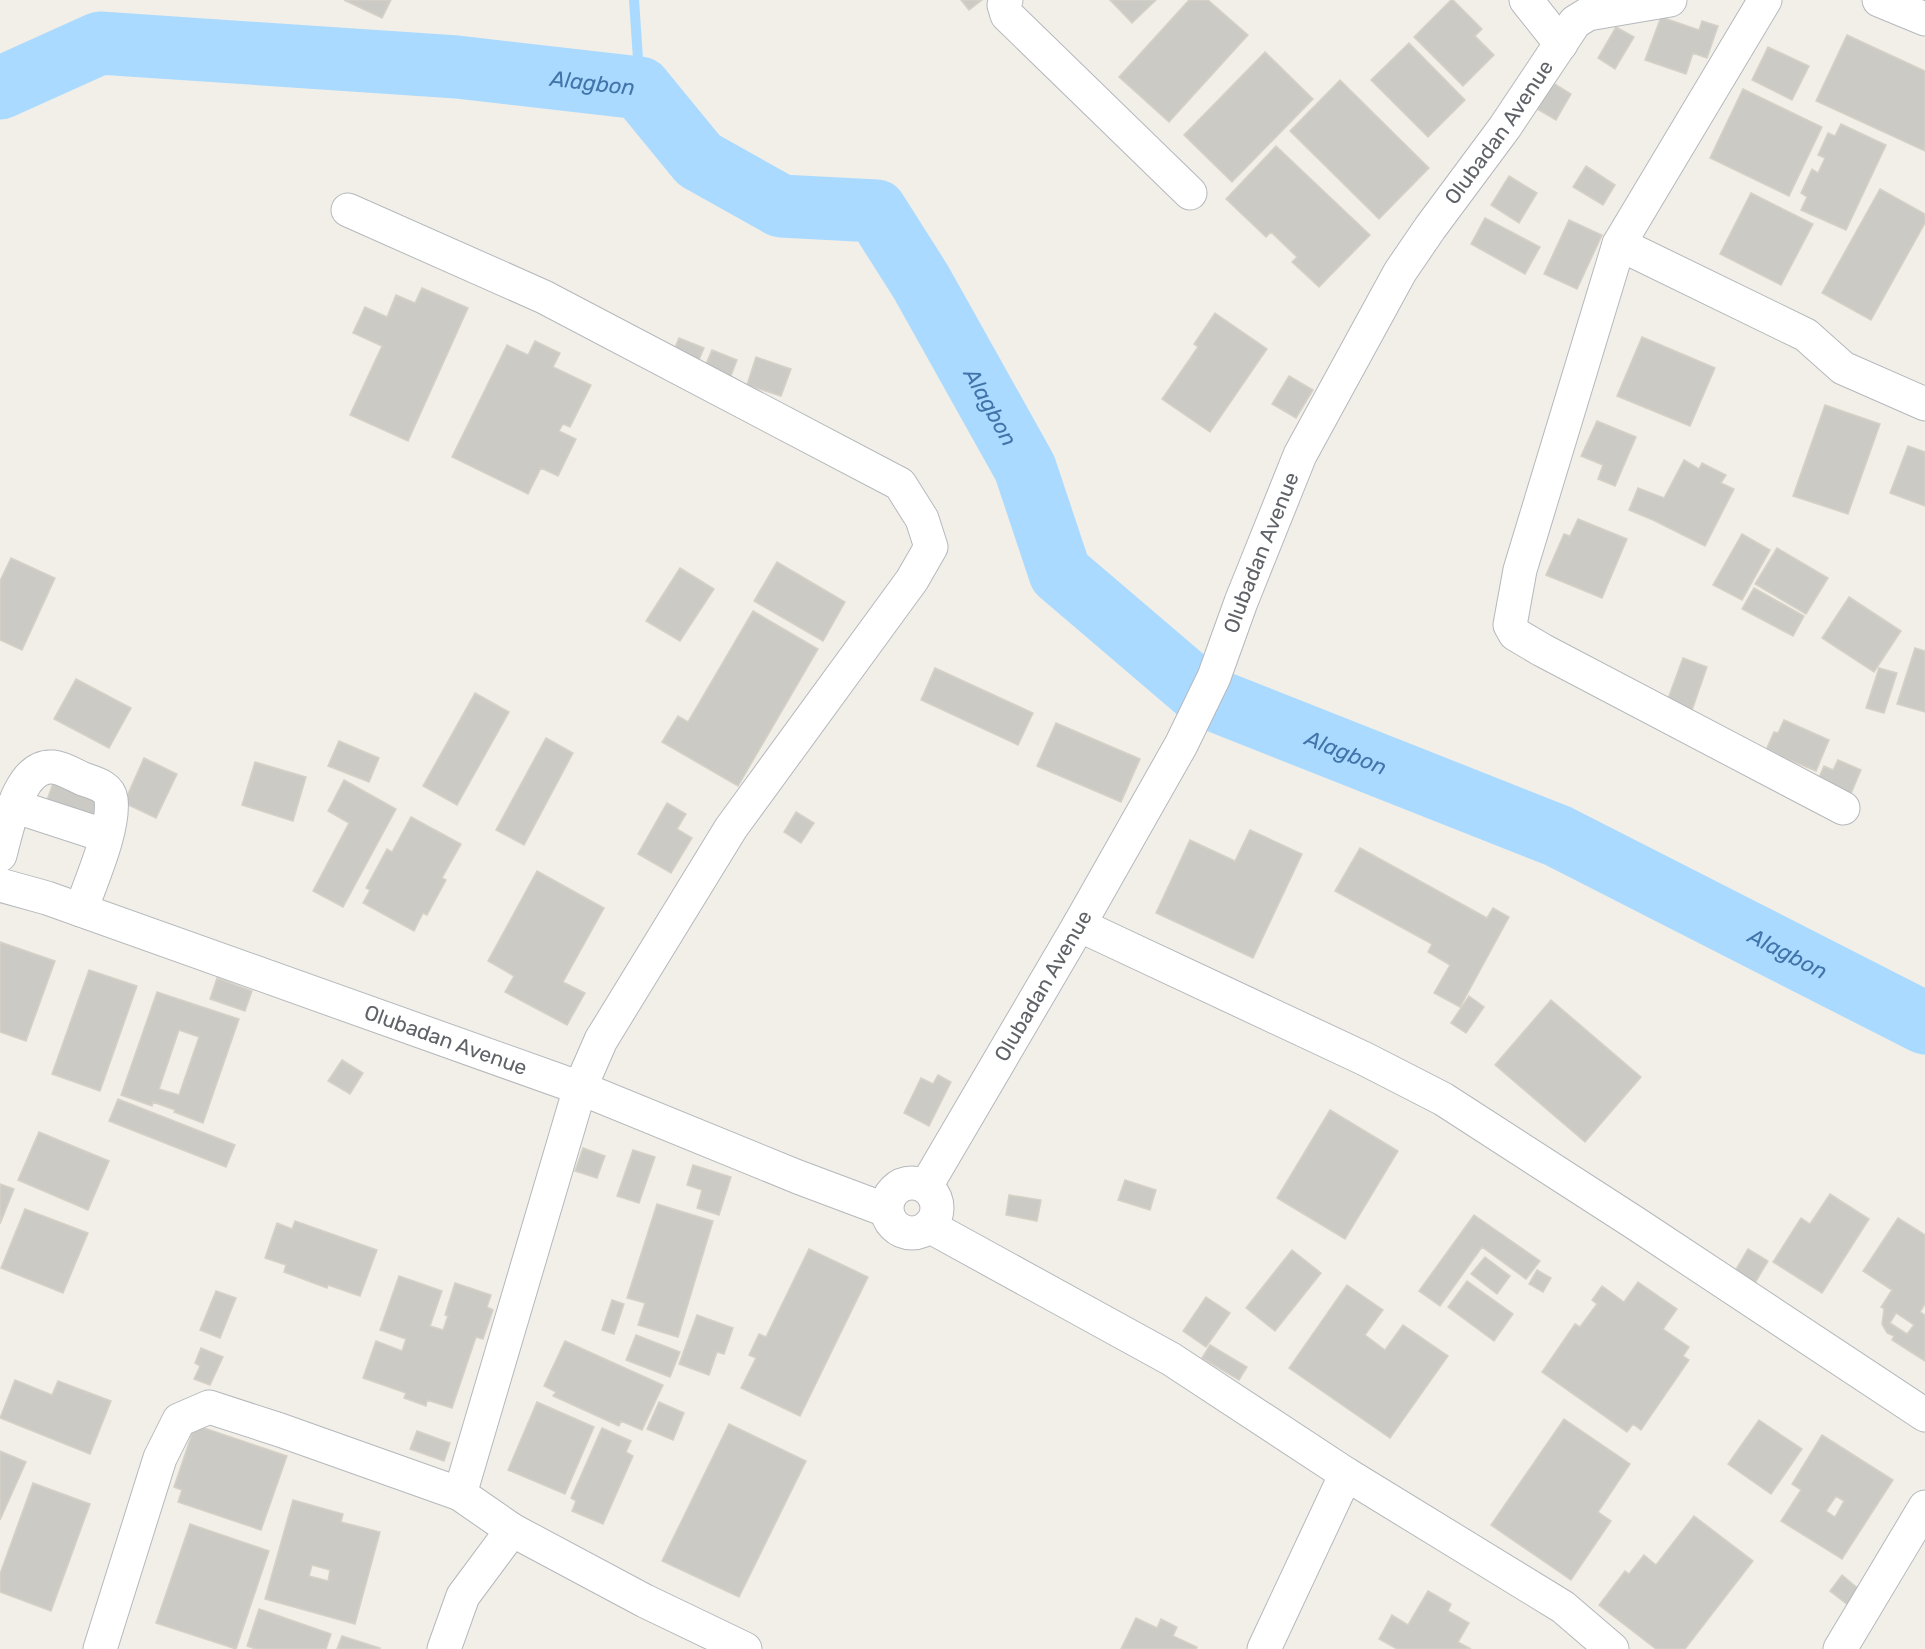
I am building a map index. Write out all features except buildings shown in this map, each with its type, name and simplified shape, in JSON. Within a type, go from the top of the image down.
[{"type":"street","points":[[1006,0],[1004,5],[1007,15],[1190,193]]},
{"type":"street","points":[[1526,0],[1562,44]]},
{"type":"street","name":"Olubadan Avenue","points":[[926,1186],[1079,925],[1180,746],[1214,677],[1299,455],[1400,272],[1505,127],[1575,22],[1588,14],[1670,0]]},
{"type":"street","points":[[1765,0],[1619,244],[1520,570],[1510,625],[1515,634],[1542,650],[1843,808]]},
{"type":"street","points":[[1879,0],[1925,19]]},
{"type":"street","points":[[348,210],[544,297],[900,484],[922,519],[931,548],[912,580],[731,828],[601,1040],[580,1088],[460,1494]]},
{"type":"street","points":[[1619,244],[1806,335],[1843,368],[1925,404]]},
{"type":"street","points":[[0,855],[14,806],[28,778],[35,772],[54,767],[105,788],[111,796],[110,821],[81,910]]},
{"type":"street","points":[[14,806],[106,836]]},
{"type":"street","name":"Olubadan Avenue","points":[[0,885],[47,898],[580,1088],[798,1177],[886,1210]]},
{"type":"street","points":[[1079,925],[1365,1059],[1443,1099],[1925,1415]]},
{"type":"street","points":[[916,1182],[926,1186],[934,1194],[938,1206],[936,1217],[920,1233],[908,1234],[897,1229],[889,1221],[886,1210],[888,1198],[894,1189],[904,1183],[916,1182]]},
{"type":"street","points":[[929,1226],[1171,1359],[1346,1474],[1563,1607],[1612,1649]]},
{"type":"street","points":[[100,1649],[160,1458],[179,1420],[209,1407],[460,1494],[512,1530],[645,1601],[745,1649]]},
{"type":"street","points":[[1264,1649],[1346,1474]]},
{"type":"street","points":[[1840,1649],[1925,1507]]},
{"type":"street","points":[[444,1649],[463,1596],[512,1530]]},
{"type":"waterway","points":[[634,0],[640,88]]},
{"type":"waterway","name":"Alagbon","points":[[0,88],[100,43],[457,67],[640,88],[699,160],[781,206],[876,211],[921,282],[1025,468],[1060,573],[1204,696],[1558,836],[1925,1023]]}]
